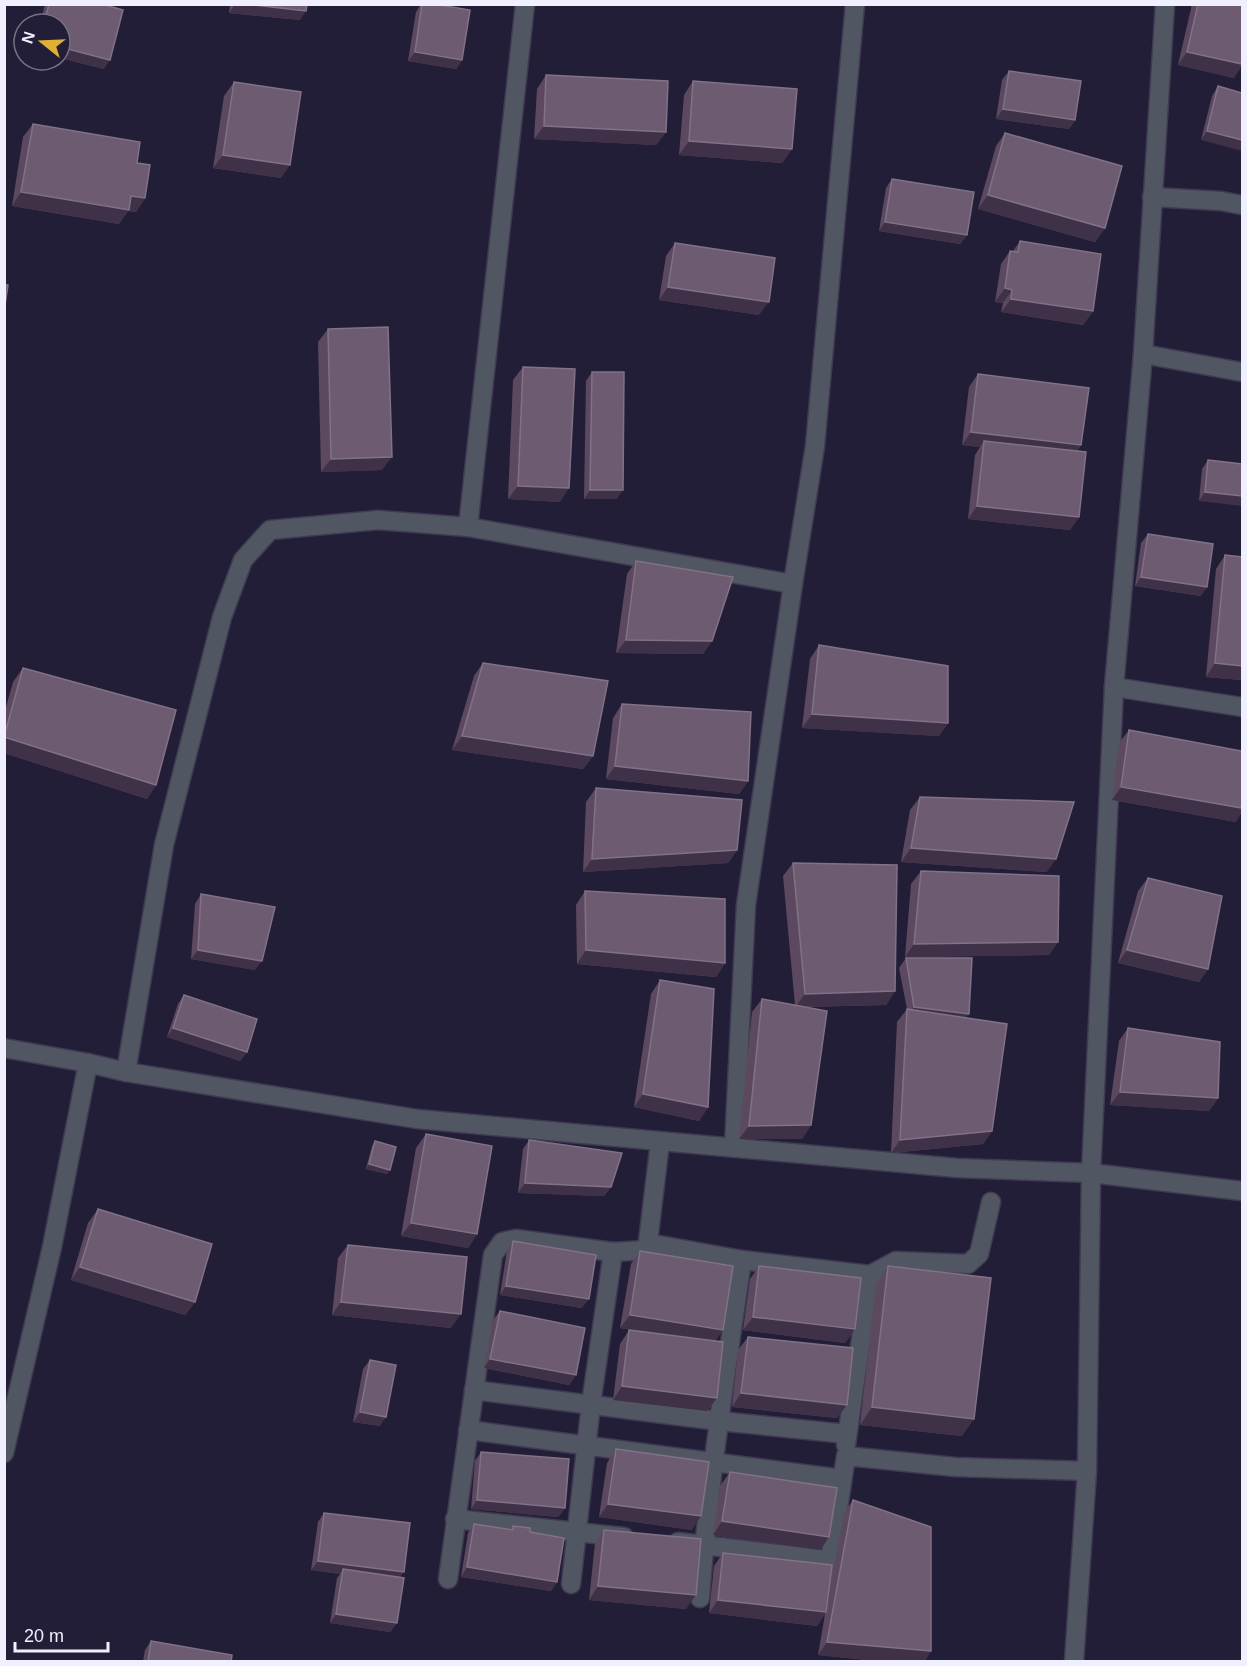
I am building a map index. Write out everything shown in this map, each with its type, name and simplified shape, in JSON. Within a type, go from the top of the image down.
[{"type":"street","points":[[468,527],[525,4]]},
{"type":"street","points":[[734,1146],[746,905],[815,446],[855,4]]},
{"type":"street","points":[[1074,1662],[1087,1471],[1091,1173],[1114,687],[1143,354],[1165,4]]},
{"type":"street","points":[[1152,197],[1221,201],[1242,205]]},
{"type":"street","points":[[1143,354],[1242,372]]},
{"type":"street","points":[[126,1072],[164,845],[222,617],[243,560],[270,530],[378,520],[468,527],[793,584]]},
{"type":"street","points":[[1114,687],[1242,707]]},
{"type":"street","points":[[4,1048],[126,1072],[417,1119],[957,1168],[1091,1173],[1242,1191]]},
{"type":"street","points":[[4,1453],[52,1247],[88,1063]]},
{"type":"street","points":[[647,1250],[660,1142]]},
{"type":"street","points":[[448,1579],[493,1255],[502,1242],[516,1239],[613,1252],[647,1250],[659,1245],[742,1260],[870,1275],[896,1261],[969,1264],[979,1254],[991,1202]]},
{"type":"street","points":[[571,1584],[591,1404],[613,1252]]},
{"type":"street","points":[[700,1598],[718,1421],[742,1260]]},
{"type":"street","points":[[825,1600],[870,1275]]},
{"type":"street","points":[[474,1390],[718,1421],[847,1434]]},
{"type":"street","points":[[468,1430],[842,1479]]},
{"type":"street","points":[[846,1456],[955,1467],[1087,1471]]},
{"type":"street","points":[[455,1519],[577,1534],[704,1544],[829,1560]]},
{"type":"building","points":[[49,4],[102,4],[123,10],[110,60],[72,50],[72,12],[47,12]]},
{"type":"building","points":[[245,4],[307,4],[306,11]]},
{"type":"building","points":[[422,4],[470,10],[462,60],[415,52]]},
{"type":"building","points":[[1198,4],[1242,4],[1242,64],[1187,52]]},
{"type":"building","points":[[1009,71],[1081,81],[1075,120],[1003,109]]},
{"type":"building","points":[[546,75],[668,81],[666,132],[544,126]]},
{"type":"building","points":[[693,81],[797,89],[792,149],[689,141]]},
{"type":"building","points":[[234,82],[301,92],[290,165],[223,155]]},
{"type":"building","points":[[1218,86],[1242,93],[1242,140],[1207,131]]},
{"type":"building","points":[[33,124],[140,142],[137,163],[150,165],[145,198],[131,196],[129,210],[21,192]]},
{"type":"building","points":[[1005,133],[1122,166],[1105,228],[988,195]]},
{"type":"building","points":[[892,179],[974,192],[967,235],[885,222]]},
{"type":"building","points":[[1020,241],[1101,254],[1093,311],[1011,299],[1012,290],[1005,288],[1010,251],[1018,252]]},
{"type":"building","points":[[675,243],[775,258],[769,302],[668,287]]},
{"type":"building","points":[[4,284],[8,285],[4,312]]},
{"type":"building","points":[[388,327],[392,457],[331,459],[328,329]]},
{"type":"building","points":[[523,367],[575,369],[569,488],[518,486]]},
{"type":"building","points":[[592,372],[624,372],[623,490],[590,490]]},
{"type":"building","points":[[978,374],[1089,388],[1081,445],[971,432]]},
{"type":"building","points":[[984,441],[1086,452],[1079,517],[977,506]]},
{"type":"building","points":[[1208,460],[1242,464],[1242,496],[1205,492]]},
{"type":"building","points":[[1148,534],[1213,544],[1207,587],[1141,577]]},
{"type":"building","points":[[1225,555],[1242,557],[1242,666],[1215,663]]},
{"type":"building","points":[[636,561],[733,577],[712,641],[626,640]]},
{"type":"building","points":[[819,645],[948,666],[948,723],[812,714]]},
{"type":"building","points":[[483,663],[608,681],[593,756],[462,736]]},
{"type":"building","points":[[23,668],[176,710],[156,785],[4,737]]},
{"type":"building","points":[[622,704],[751,712],[748,781],[615,766]]},
{"type":"building","points":[[1129,730],[1242,751],[1242,808],[1121,787]]},
{"type":"building","points":[[596,788],[742,800],[737,850],[592,859]]},
{"type":"building","points":[[920,797],[1074,802],[1056,859],[911,848]]},
{"type":"building","points":[[793,863],[897,865],[895,991],[805,994]]},
{"type":"building","points":[[921,871],[1059,876],[1058,942],[914,944]]},
{"type":"building","points":[[1148,878],[1222,896],[1208,969],[1127,950]]},
{"type":"building","points":[[585,891],[725,899],[725,963],[586,950]]},
{"type":"building","points":[[201,894],[275,907],[262,961],[198,950]]},
{"type":"building","points":[[906,958],[972,958],[969,1014],[914,1007]]},
{"type":"building","points":[[660,980],[714,989],[708,1107],[643,1094]]},
{"type":"building","points":[[184,995],[257,1019],[247,1052],[173,1028]]},
{"type":"building","points":[[762,999],[827,1011],[811,1125],[749,1126]]},
{"type":"building","points":[[907,1009],[1007,1024],[992,1131],[900,1140]]},
{"type":"building","points":[[1128,1028],[1220,1042],[1218,1098],[1120,1092]]},
{"type":"building","points":[[426,1134],[492,1146],[477,1234],[411,1223]]},
{"type":"building","points":[[529,1140],[622,1153],[611,1187],[525,1183]]},
{"type":"building","points":[[375,1141],[396,1147],[390,1170],[369,1164]]},
{"type":"building","points":[[98,1209],[212,1244],[195,1302],[80,1267]]},
{"type":"building","points":[[513,1241],[596,1255],[589,1299],[506,1286]]},
{"type":"building","points":[[348,1245],[467,1257],[461,1314],[341,1302]]},
{"type":"building","points":[[640,1251],[733,1266],[723,1330],[630,1315]]},
{"type":"building","points":[[759,1266],[861,1278],[855,1329],[753,1317]]},
{"type":"building","points":[[888,1266],[991,1278],[974,1419],[872,1407]]},
{"type":"building","points":[[500,1311],[585,1328],[576,1375],[490,1359]]},
{"type":"building","points":[[629,1330],[723,1342],[717,1398],[622,1386]]},
{"type":"building","points":[[748,1337],[853,1348],[847,1405],[741,1393]]},
{"type":"building","points":[[370,1360],[396,1365],[386,1417],[360,1412]]},
{"type":"building","points":[[616,1449],[709,1462],[701,1516],[608,1504]]},
{"type":"building","points":[[481,1452],[569,1459],[565,1508],[477,1500]]},
{"type":"building","points":[[730,1472],[837,1488],[829,1537],[722,1521]]},
{"type":"building","points":[[853,1500],[931,1527],[931,1651],[827,1642]]},
{"type":"building","points":[[324,1513],[410,1523],[404,1572],[318,1561]]},
{"type":"building","points":[[474,1524],[513,1530],[513,1526],[530,1528],[530,1532],[564,1538],[557,1582],[467,1567]]},
{"type":"building","points":[[604,1530],[701,1539],[696,1595],[598,1586]]},
{"type":"building","points":[[723,1553],[832,1565],[826,1612],[718,1600]]},
{"type":"building","points":[[343,1569],[404,1578],[397,1623],[336,1614]]},
{"type":"building","points":[[151,1641],[232,1655],[231,1662],[148,1662]]}]
